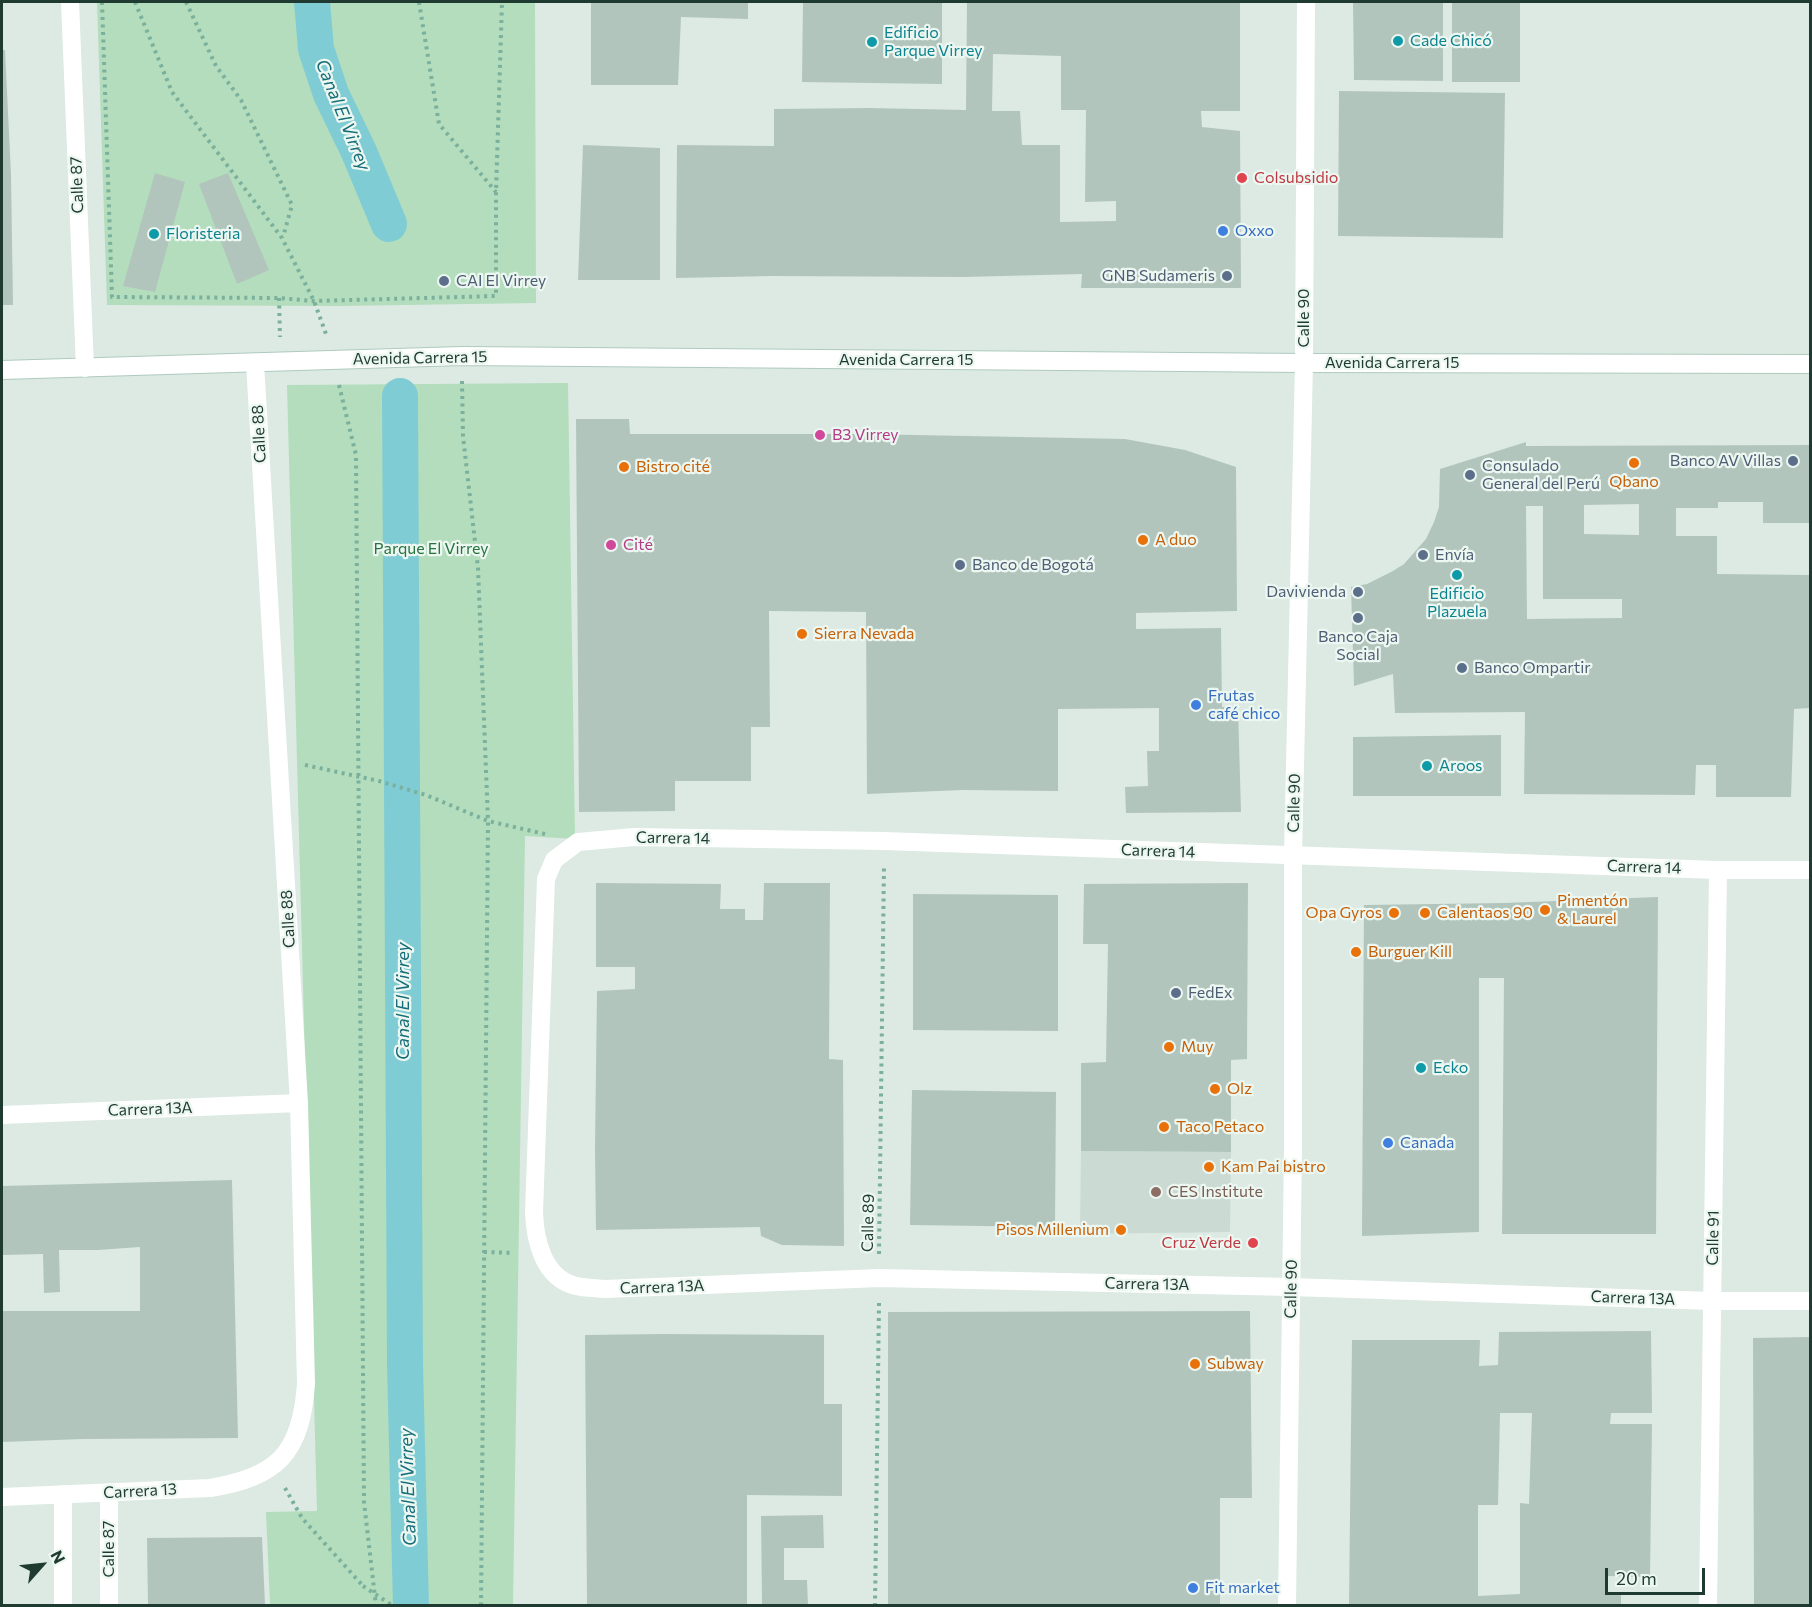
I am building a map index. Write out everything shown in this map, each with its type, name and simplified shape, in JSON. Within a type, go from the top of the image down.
[{"type":"street","name":"Calle 87","points":[[70,2],[85,368]]},
{"type":"street","name":"Calle 90","points":[[1287,1605],[1293,855],[1304,363],[1306,2]]},
{"type":"street","name":"Avenida Carrera 15","points":[[2,370],[462,356],[1304,363],[1810,364]]},
{"type":"street","name":"Calle 88","points":[[255,363],[298,1103],[306,1384],[304,1411],[297,1432],[286,1455],[274,1466]]},
{"type":"street","name":"Carrera 14","points":[[578,842],[634,837],[884,842],[1718,870],[1810,870]]},
{"type":"street","name":"Carrera 13A","points":[[578,842],[554,860],[546,879],[534,1212],[536,1237],[541,1255],[557,1276],[574,1286],[605,1289],[879,1278],[1810,1302]]},
{"type":"street","name":"Calle 91","points":[[1708,1605],[1718,870]]},
{"type":"street","name":"Carrera 13A","points":[[2,1115],[298,1103]]},
{"type":"street","name":"Carrera 13","points":[[2,1497],[210,1488],[233,1484],[274,1466]]},
{"type":"street","name":"Calle 87","points":[[109,1492],[109,1605]]},
{"type":"street","points":[[63,1494],[63,1605]]},
{"type":"path","points":[[102,2],[112,297],[279,298],[314,301],[496,296],[496,192],[502,2]]},
{"type":"path","points":[[135,2],[172,92],[282,238],[314,301],[334,360],[356,455],[364,1502],[376,1605]]},
{"type":"path","points":[[186,2],[216,66],[241,100],[291,205],[282,238]]},
{"type":"path","points":[[419,2],[440,124],[496,192]]},
{"type":"path","points":[[279,298],[281,362]]},
{"type":"path","points":[[462,356],[463,436],[478,568],[488,821],[481,1605]]},
{"type":"path","points":[[278,759],[379,781],[426,795],[488,821],[578,842]]},
{"type":"path","name":"Calle 89","points":[[875,1605],[884,842]]},
{"type":"path","points":[[274,1466],[302,1518],[363,1586],[393,1605]]},
{"type":"shaded area","name":"CES Institute","points":[[1081,1151],[1231,1152],[1230,1232],[1080,1234]]},
{"type":"green space","points":[[97,2],[535,2],[536,303],[339,306],[107,305]]},
{"type":"green space","name":"Parque El Virrey","points":[[568,383],[575,839],[525,836],[513,1605],[270,1605],[266,1512],[317,1511],[287,385]]},
{"type":"building","points":[[591,2],[748,2],[748,19],[681,17],[678,85],[591,85]]},
{"type":"building","name":"Edificio Parque Virrey","points":[[803,2],[942,2],[942,84],[802,82]]},
{"type":"building","points":[[967,2],[1240,2],[1240,111],[1201,111],[1202,127],[1240,131],[1241,288],[1081,288],[1082,274],[963,277],[676,278],[677,145],[774,146],[774,109],[966,110]],"holes":[[[993,54],[1061,56],[1061,110],[1086,110],[1085,202],[1116,201],[1116,221],[1060,222],[1060,145],[1022,145],[1020,111],[992,111]]]},
{"type":"building","name":"Cade Chicó","points":[[1353,2],[1443,2],[1443,81],[1354,80]]},
{"type":"building","points":[[1452,2],[1520,2],[1520,82],[1452,82]]},
{"type":"building","points":[[2,50],[5,50],[11,175],[13,305],[2,305]]},
{"type":"building","points":[[1339,91],[1505,93],[1503,238],[1338,236]]},
{"type":"building","points":[[583,145],[660,148],[660,280],[578,280]]},
{"type":"building","name":"Floristeria","points":[[155,173],[185,182],[155,292],[123,286]]},
{"type":"building","name":"Floristeria","points":[[228,173],[269,270],[237,284],[199,184]]},
{"type":"building","points":[[576,419],[629,419],[630,434],[863,434],[1125,439],[1185,450],[1236,467],[1237,611],[1136,613],[1136,629],[1221,628],[1222,707],[1238,707],[1241,812],[1126,813],[1125,787],[1148,786],[1147,751],[1159,751],[1159,708],[1058,709],[1058,791],[962,790],[867,794],[866,612],[769,611],[770,727],[751,727],[751,781],[675,781],[675,811],[579,812]]},
{"type":"building","points":[[1526,442],[1526,446],[1810,445],[1810,523],[1763,523],[1763,502],[1718,502],[1718,508],[1676,508],[1676,536],[1717,536],[1717,574],[1810,575],[1810,708],[1794,709],[1791,797],[1716,797],[1716,765],[1696,765],[1695,795],[1524,794],[1525,712],[1395,713],[1393,674],[1354,686],[1351,587],[1367,584],[1404,564],[1426,539],[1439,507],[1440,469]],"holes":[[[1639,504],[1639,535],[1584,534],[1584,505]],[[1526,506],[1543,506],[1543,599],[1622,599],[1622,618],[1527,619]]]},
{"type":"building","name":"Aroos","points":[[1501,735],[1501,796],[1353,796],[1353,737]]},
{"type":"building","points":[[596,883],[721,884],[720,909],[745,909],[745,920],[763,920],[764,883],[830,883],[829,1059],[843,1060],[844,1246],[782,1245],[761,1236],[760,1227],[596,1230],[597,991],[635,989],[635,967],[596,967]]},
{"type":"building","points":[[1248,883],[1247,1059],[1231,1060],[1231,1152],[1081,1151],[1081,1063],[1106,1062],[1108,944],[1083,944],[1084,884]]},
{"type":"building","points":[[913,894],[1058,895],[1058,1031],[913,1030]]},
{"type":"building","points":[[1658,897],[1656,1234],[1502,1234],[1504,978],[1479,978],[1479,1232],[1362,1236],[1364,905],[1504,903]]},
{"type":"building","points":[[912,1090],[1056,1092],[1055,1227],[910,1225]]},
{"type":"building","points":[[232,1180],[238,1438],[2,1442],[2,1311],[140,1311],[140,1247],[59,1250],[60,1292],[44,1293],[43,1254],[2,1255],[2,1186]]},
{"type":"building","points":[[1250,1311],[1252,1498],[1220,1498],[1220,1605],[888,1605],[888,1312]]},
{"type":"building","points":[[1651,1331],[1652,1413],[1611,1413],[1610,1424],[1652,1424],[1650,1577],[1607,1576],[1607,1594],[1621,1594],[1621,1605],[1349,1605],[1352,1340],[1480,1340],[1479,1366],[1498,1365],[1499,1332]],"holes":[[[1500,1413],[1532,1413],[1529,1504],[1520,1503],[1520,1594],[1478,1596],[1478,1505],[1498,1505]]]},
{"type":"building","points":[[585,1335],[824,1335],[824,1404],[842,1404],[842,1496],[747,1495],[747,1605],[587,1605]]},
{"type":"building","points":[[1810,1337],[1810,1605],[1754,1605],[1753,1338]]},
{"type":"building","points":[[823,1515],[824,1548],[784,1548],[784,1580],[807,1580],[808,1605],[762,1605],[761,1516]]},
{"type":"building","points":[[262,1537],[265,1605],[148,1605],[147,1538]]},
{"type":"waterway","name":"Canal El Virrey","points":[[312,2],[316,49],[331,94],[359,152],[389,224]]},
{"type":"waterway","name":"Canal El Virrey","points":[[400,396],[405,1365],[411,1606]]},
{"type":"place","name":"Cade Chicó","points":[[1398,41]]},
{"type":"place","name":"Edificio Parque Virrey","points":[[872,42]]},
{"type":"place","name":"Colsubsidio","points":[[1242,178]]},
{"type":"place","name":"Oxxo","points":[[1223,231]]},
{"type":"place","name":"Floristeria","points":[[154,234]]},
{"type":"place","name":"GNB Sudameris","points":[[1227,276]]},
{"type":"place","name":"CAI El Virrey","points":[[444,281]]},
{"type":"place","name":"B3 Virrey","points":[[820,435]]},
{"type":"place","name":"Banco AV Villas","points":[[1793,461]]},
{"type":"place","name":"Qbano","points":[[1634,463]]},
{"type":"place","name":"Bistro cité","points":[[624,467]]},
{"type":"place","name":"Consulado General del Perú","points":[[1470,475]]},
{"type":"place","name":"A duo","points":[[1143,540]]},
{"type":"place","name":"Cité","points":[[611,545]]},
{"type":"place","name":"Envía","points":[[1423,555]]},
{"type":"place","name":"Banco de Bogotá","points":[[960,565]]},
{"type":"place","name":"Edificio Plazuela","points":[[1457,575]]},
{"type":"place","name":"Davivienda","points":[[1358,592]]},
{"type":"place","name":"Banco Caja Social","points":[[1358,618]]},
{"type":"place","name":"Sierra Nevada","points":[[802,634]]},
{"type":"place","name":"Banco Ompartir","points":[[1462,668]]},
{"type":"place","name":"Frutas café chico","points":[[1196,705]]},
{"type":"place","name":"Aroos","points":[[1427,766]]},
{"type":"place","name":"Pimentón & Laurel","points":[[1545,910]]},
{"type":"place","name":"Opa Gyros","points":[[1394,913]]},
{"type":"place","name":"Calentaos 90","points":[[1425,913]]},
{"type":"place","name":"Burguer Kill","points":[[1356,952]]},
{"type":"place","name":"FedEx","points":[[1176,993]]},
{"type":"place","name":"Muy","points":[[1169,1047]]},
{"type":"place","name":"Ecko","points":[[1421,1068]]},
{"type":"place","name":"Olz","points":[[1215,1089]]},
{"type":"place","name":"Taco Petaco","points":[[1164,1127]]},
{"type":"place","name":"Canada","points":[[1388,1143]]},
{"type":"place","name":"Kam Pai bistro","points":[[1209,1167]]},
{"type":"place","name":"CES Institute","points":[[1156,1192]]},
{"type":"place","name":"Pisos Millenium","points":[[1121,1230]]},
{"type":"place","name":"Cruz Verde","points":[[1253,1243]]},
{"type":"place","name":"Subway","points":[[1195,1364]]},
{"type":"place","name":"Fit market","points":[[1193,1588]]}]
